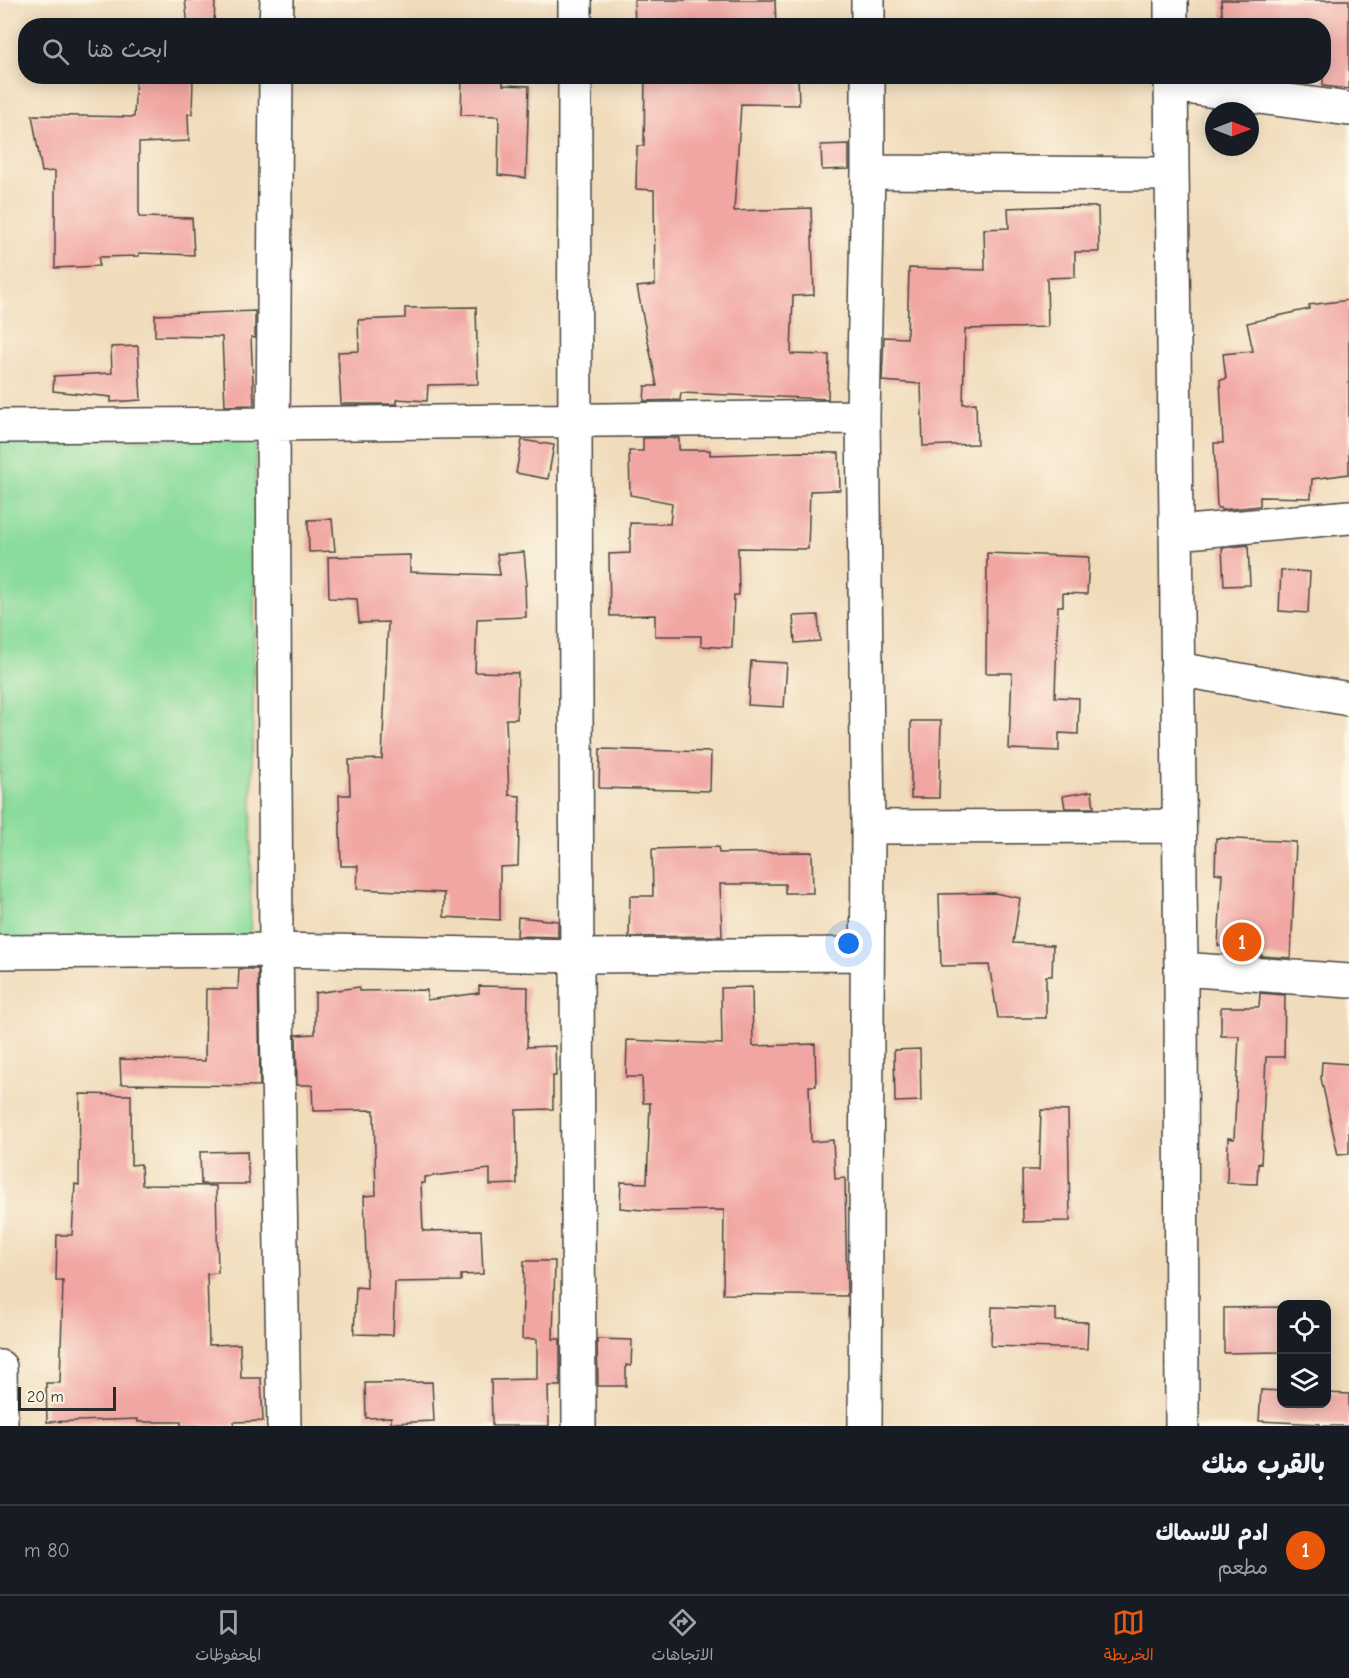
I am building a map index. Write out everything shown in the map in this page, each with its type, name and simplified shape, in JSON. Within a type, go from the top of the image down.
[{"type":"street","points":[[276,18],[277,0]]},
{"type":"street","points":[[575,0],[575,18]]},
{"type":"street","points":[[868,0],[868,18]]},
{"type":"street","points":[[1171,0],[1171,18]]},
{"type":"street","points":[[276,84],[273,424],[276,950],[284,1426]]},
{"type":"street","points":[[575,84],[573,419],[578,956],[579,1426]]},
{"type":"street","points":[[865,1426],[868,827],[863,417],[868,84]]},
{"type":"street","points":[[1171,84],[1181,969],[1182,1426]]},
{"type":"street","points":[[1190,84],[1349,109]]},
{"type":"street","points":[[868,172],[1172,174]]},
{"type":"street","points":[[0,426],[863,417]]},
{"type":"street","points":[[1177,533],[1349,517]]},
{"type":"street","points":[[1177,669],[1349,699]]},
{"type":"street","points":[[868,827],[1179,826]]},
{"type":"street","points":[[0,952],[276,950],[578,956],[867,954]]},
{"type":"street","points":[[1181,969],[1349,981]]},
{"type":"street","points":[[0,1366],[2,1426]]},
{"type":"green space","points":[[0,439],[256,439],[250,956],[0,967]]},
{"type":"building","points":[[185,0],[215,0],[214,18],[187,18]]},
{"type":"building","points":[[634,0],[775,0],[776,18],[635,18]]},
{"type":"building","points":[[1221,0],[1349,0],[1349,89],[1323,86],[1323,84],[1331,84],[1331,18],[1222,18]]},
{"type":"building","points":[[136,84],[193,84],[192,114],[188,114],[189,141],[139,143],[139,217],[192,218],[194,255],[139,253],[139,256],[99,257],[99,266],[55,268],[55,171],[42,172],[32,115],[134,117]]},
{"type":"building","points":[[462,84],[529,86],[526,178],[498,175],[499,116],[461,115]]},
{"type":"building","points":[[645,84],[798,84],[799,105],[741,104],[734,211],[811,208],[814,295],[793,296],[791,354],[829,355],[828,399],[681,393],[680,400],[644,401],[645,386],[657,386],[637,287],[655,285],[654,190],[636,189],[637,146],[644,146]]},
{"type":"building","points":[[849,144],[849,169],[822,170],[821,145]]},
{"type":"building","points":[[1098,207],[1099,252],[1075,252],[1075,277],[1047,278],[1048,327],[965,329],[963,404],[976,403],[977,444],[923,446],[921,384],[882,381],[884,337],[907,338],[909,268],[985,270],[984,229],[1009,228],[1008,208]]},
{"type":"building","points":[[1349,300],[1349,474],[1312,479],[1311,498],[1260,497],[1260,506],[1221,510],[1217,508],[1214,443],[1223,443],[1220,380],[1226,379],[1223,354],[1253,351],[1247,323],[1309,309],[1309,305]]},
{"type":"building","points":[[476,307],[478,384],[428,385],[427,401],[397,399],[397,404],[341,404],[338,352],[359,351],[358,320],[405,318],[405,308]]},
{"type":"building","points":[[255,311],[255,338],[251,337],[254,405],[225,406],[222,337],[155,336],[155,315]]},
{"type":"building","points":[[138,346],[141,400],[111,402],[111,397],[53,391],[54,376],[112,373],[111,347]]},
{"type":"building","points":[[643,438],[679,438],[679,450],[710,450],[710,455],[839,453],[840,490],[810,491],[808,549],[738,548],[739,595],[734,595],[732,648],[701,646],[701,636],[655,636],[655,615],[610,616],[609,554],[630,553],[630,523],[670,524],[672,503],[630,495],[629,451],[643,451]]},
{"type":"building","points":[[522,440],[554,445],[548,479],[516,473]]},
{"type":"building","points":[[332,519],[335,551],[309,552],[308,520]]},
{"type":"building","points":[[1248,545],[1250,585],[1224,586],[1222,548]]},
{"type":"building","points":[[524,552],[527,585],[525,585],[526,617],[477,619],[475,672],[518,673],[517,719],[506,719],[509,795],[520,796],[518,866],[500,867],[500,920],[444,917],[444,893],[357,889],[358,866],[341,866],[339,795],[350,795],[349,760],[382,759],[388,622],[359,623],[357,599],[329,598],[328,557],[410,555],[410,572],[500,575],[497,554]]},
{"type":"building","points":[[987,553],[1089,557],[1087,594],[1063,593],[1063,606],[1058,606],[1055,697],[1079,698],[1078,734],[1059,733],[1059,751],[1009,749],[1012,673],[986,673]]},
{"type":"building","points":[[1281,570],[1310,572],[1308,613],[1279,611]]},
{"type":"building","points":[[818,615],[820,641],[795,643],[793,616]]},
{"type":"building","points":[[751,661],[787,663],[784,707],[748,705]]},
{"type":"building","points":[[911,721],[941,721],[939,798],[911,798]]},
{"type":"building","points":[[600,749],[711,752],[710,791],[599,788]]},
{"type":"building","points":[[1092,791],[1094,808],[1065,808],[1063,796]]},
{"type":"building","points":[[1216,838],[1296,842],[1291,958],[1261,956],[1261,948],[1218,946],[1222,874],[1215,873]]},
{"type":"building","points":[[718,847],[719,853],[812,852],[813,893],[785,893],[785,884],[720,884],[722,936],[629,937],[630,896],[653,896],[652,849]]},
{"type":"building","points":[[994,893],[1020,898],[1013,943],[1053,945],[1052,976],[1046,976],[1046,1018],[998,1018],[989,965],[941,966],[939,894]]},
{"type":"building","points":[[518,917],[558,921],[558,937],[517,936]]},
{"type":"building","points":[[239,969],[258,969],[260,1086],[121,1084],[120,1059],[205,1061],[206,989],[238,989]]},
{"type":"building","points":[[479,986],[528,987],[527,1047],[555,1046],[556,1076],[553,1076],[553,1109],[516,1110],[517,1184],[490,1185],[490,1169],[425,1177],[425,1183],[421,1183],[423,1231],[481,1230],[483,1274],[461,1275],[461,1281],[395,1282],[393,1335],[354,1334],[356,1287],[367,1288],[364,1196],[376,1195],[374,1110],[313,1111],[312,1085],[297,1085],[296,1035],[315,1034],[315,993],[359,987],[359,991],[427,990],[427,1000],[479,993]]},
{"type":"building","points":[[752,987],[753,1046],[815,1044],[816,1086],[809,1086],[811,1142],[833,1140],[835,1179],[845,1178],[847,1296],[723,1294],[724,1210],[656,1211],[620,1208],[621,1182],[647,1183],[650,1103],[643,1103],[642,1077],[626,1077],[627,1040],[722,1044],[721,988]]},
{"type":"building","points":[[1260,993],[1285,995],[1284,1057],[1266,1057],[1261,1164],[1258,1163],[1257,1184],[1227,1183],[1228,1138],[1234,1139],[1239,1036],[1221,1036],[1221,1007],[1259,1007]]},
{"type":"building","points":[[920,1049],[921,1101],[895,1102],[894,1050]]},
{"type":"building","points":[[1322,1062],[1349,1064],[1349,1154],[1338,1155],[1321,1078]]},
{"type":"building","points":[[80,1094],[131,1095],[131,1165],[141,1164],[142,1185],[216,1186],[218,1273],[207,1274],[209,1345],[240,1344],[241,1378],[261,1378],[263,1421],[234,1422],[234,1426],[181,1426],[181,1422],[138,1422],[138,1419],[47,1422],[46,1383],[60,1383],[63,1281],[56,1281],[57,1235],[72,1235],[75,1184],[79,1185]]},
{"type":"building","points":[[1041,1110],[1068,1111],[1070,1221],[1023,1222],[1022,1170],[1039,1170]]},
{"type":"building","points":[[247,1151],[249,1184],[201,1184],[200,1152]]},
{"type":"building","points":[[524,1261],[555,1261],[553,1339],[560,1339],[560,1386],[548,1386],[549,1426],[492,1426],[491,1380],[537,1379],[537,1339],[522,1339]]},
{"type":"building","points":[[992,1307],[1056,1309],[1056,1321],[1088,1322],[1087,1349],[991,1346]]},
{"type":"building","points":[[1277,1307],[1277,1352],[1224,1353],[1224,1308]]},
{"type":"building","points":[[597,1339],[632,1340],[631,1366],[626,1365],[626,1386],[598,1386]]},
{"type":"building","points":[[432,1382],[434,1421],[391,1423],[391,1417],[366,1418],[365,1383]]},
{"type":"building","points":[[1261,1390],[1277,1391],[1277,1408],[1331,1408],[1331,1393],[1349,1394],[1349,1426],[1259,1421]]},
{"type":"place","name":"ادم للاسماك","points":[[1242,942]]}]
